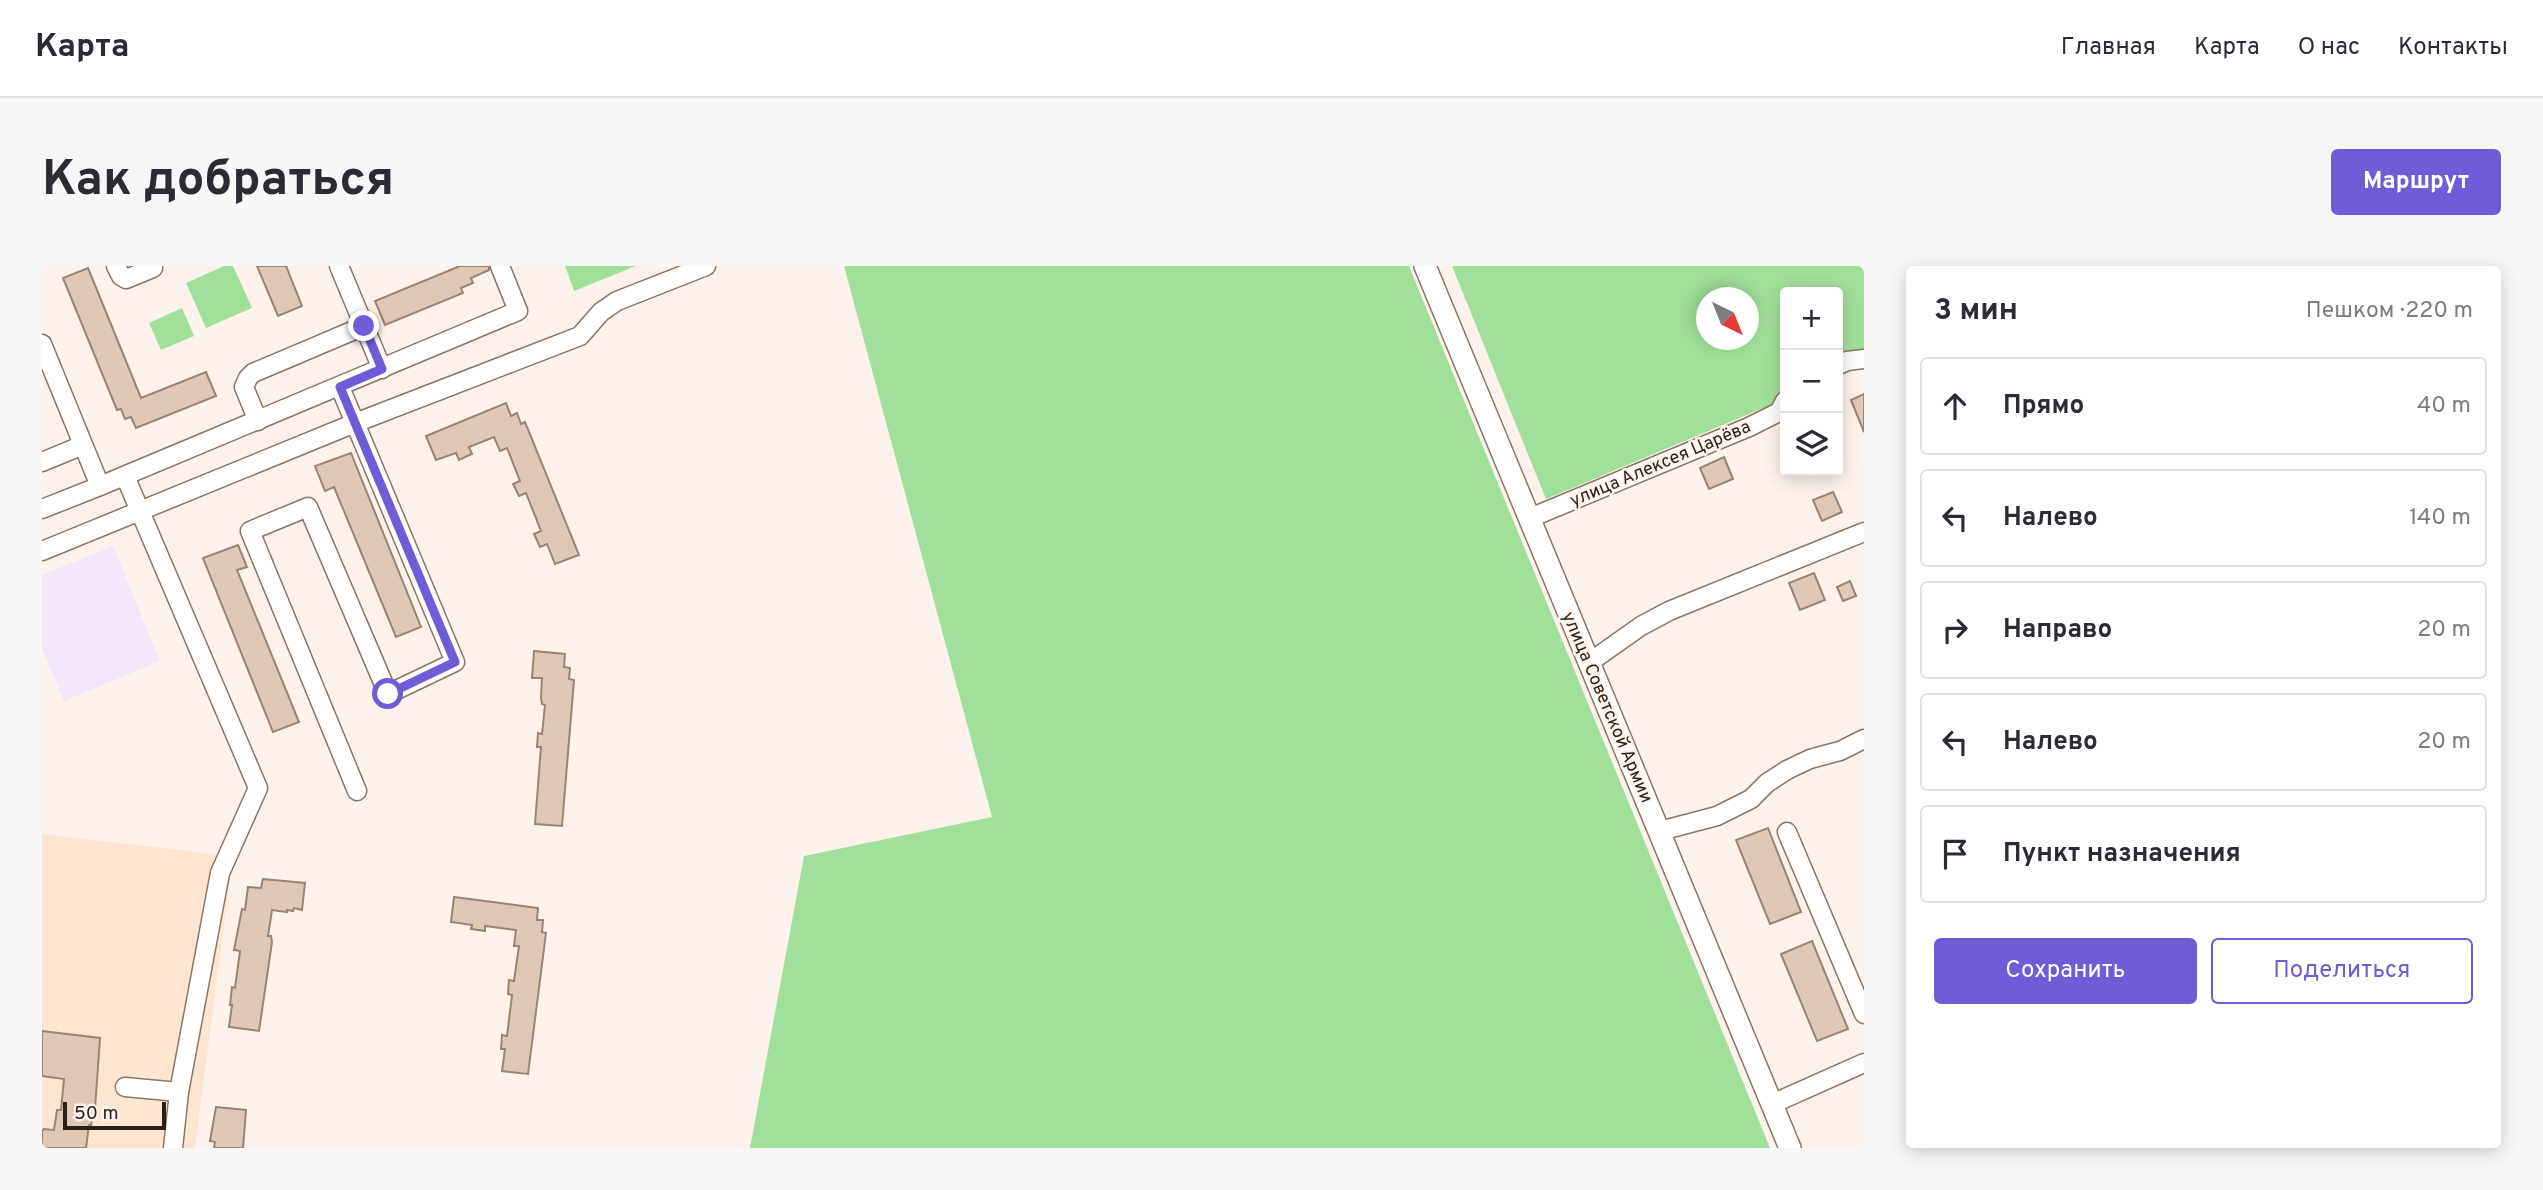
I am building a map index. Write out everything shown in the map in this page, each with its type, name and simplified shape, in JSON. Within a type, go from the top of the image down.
[{"type":"main road","name":"улица Советской Армии","points":[[1425,266],[1790,1148]]},
{"type":"street","points":[[116,266],[121,276],[126,279],[153,268]]},
{"type":"street","points":[[339,266],[382,369]]},
{"type":"street","points":[[42,509],[518,311],[500,266]]},
{"type":"street","points":[[42,551],[355,423],[580,336],[601,312],[617,302],[706,266]]},
{"type":"street","points":[[258,421],[244,387],[253,373],[364,326]]},
{"type":"street","points":[[42,344],[100,486]]},
{"type":"street","points":[[1843,363],[1864,359]]},
{"type":"street","points":[[340,387],[455,662],[388,694],[308,507],[250,531],[357,791]]},
{"type":"street","name":"улица Алексея Царёва","points":[[1530,518],[1749,427],[1780,410]]},
{"type":"street","points":[[42,462],[83,445]]},
{"type":"street","points":[[125,476],[258,788],[220,873],[179,1092],[173,1148]]},
{"type":"street","points":[[1590,662],[1641,626],[1670,611],[1864,532]]},
{"type":"street","points":[[1660,831],[1717,816],[1751,799],[1767,783],[1787,770],[1810,759],[1840,751],[1864,739]]},
{"type":"street","points":[[1787,832],[1864,1014]]},
{"type":"street","points":[[1772,1104],[1864,1063]]},
{"type":"street","points":[[125,1087],[179,1092]]},
{"type":"shaded area","points":[[113,546],[160,661],[64,701],[42,648],[42,575]]},
{"type":"shaded area","points":[[42,834],[233,856],[195,1148],[42,1148]]},
{"type":"green space","points":[[224,266],[233,266],[252,308],[206,328],[186,283]]},
{"type":"green space","points":[[565,266],[636,266],[574,291]]},
{"type":"green space","points":[[844,266],[1409,266],[1770,1148],[750,1148],[804,856],[992,817]]},
{"type":"green space","points":[[1452,266],[1864,266],[1864,366],[1843,375],[1843,287],[1780,287],[1780,401],[1546,499]]},
{"type":"green space","points":[[182,308],[194,336],[161,350],[149,323]]},
{"type":"building","points":[[257,266],[286,266],[302,306],[278,316]]},
{"type":"building","points":[[460,266],[489,266],[489,270],[471,278],[473,283],[461,288],[463,293],[385,325],[375,301]]},
{"type":"building","points":[[88,268],[141,398],[206,372],[216,396],[136,428],[131,417],[125,419],[121,409],[117,410],[63,278]]},
{"type":"building","points":[[1864,394],[1864,432],[1851,400]]},
{"type":"building","points":[[506,403],[511,416],[517,413],[521,424],[525,422],[579,555],[555,564],[547,544],[540,547],[534,534],[541,531],[526,493],[519,496],[513,484],[520,481],[507,448],[500,451],[494,437],[469,447],[472,454],[459,460],[456,453],[436,460],[426,436]]},
{"type":"building","points":[[351,453],[421,627],[396,637],[334,487],[325,491],[315,466]]},
{"type":"building","points":[[1724,457],[1733,479],[1709,489],[1700,468]]},
{"type":"building","points":[[1833,492],[1842,512],[1822,521],[1813,500]]},
{"type":"building","points":[[238,545],[247,567],[237,570],[299,722],[273,732],[203,558]]},
{"type":"building","points":[[1814,573],[1825,600],[1800,610],[1789,583]]},
{"type":"building","points":[[1850,581],[1856,596],[1843,601],[1837,587]]},
{"type":"building","points":[[534,651],[565,654],[564,667],[570,668],[569,679],[574,680],[562,826],[535,824],[541,747],[537,747],[538,733],[542,734],[545,705],[542,704],[541,698],[542,678],[532,678]]},
{"type":"building","points":[[1768,828],[1801,912],[1770,924],[1736,840]]},
{"type":"building","points":[[263,879],[305,883],[302,910],[272,910],[268,936],[271,936],[272,942],[259,1031],[229,1027],[232,987],[235,988],[240,951],[234,950],[242,909],[245,910],[248,887],[261,888]]},
{"type":"building","points":[[454,897],[538,908],[537,920],[543,920],[542,932],[546,933],[528,1074],[502,1071],[505,1049],[501,1049],[502,1035],[507,1036],[512,995],[508,994],[509,980],[514,981],[519,946],[514,946],[516,930],[485,926],[485,931],[471,929],[472,925],[451,922]]},
{"type":"building","points":[[1812,941],[1848,1029],[1817,1041],[1781,954]]},
{"type":"building","points":[[42,1031],[100,1038],[95,1109],[89,1125],[86,1148],[42,1148],[42,1131],[54,1130],[57,1110],[61,1110],[64,1079],[42,1076]]},
{"type":"building","points":[[216,1107],[246,1110],[243,1148],[214,1148],[215,1142],[210,1141]]},
{"type":"route","points":[[364,326],[382,369],[340,387],[455,662],[388,694]]}]
